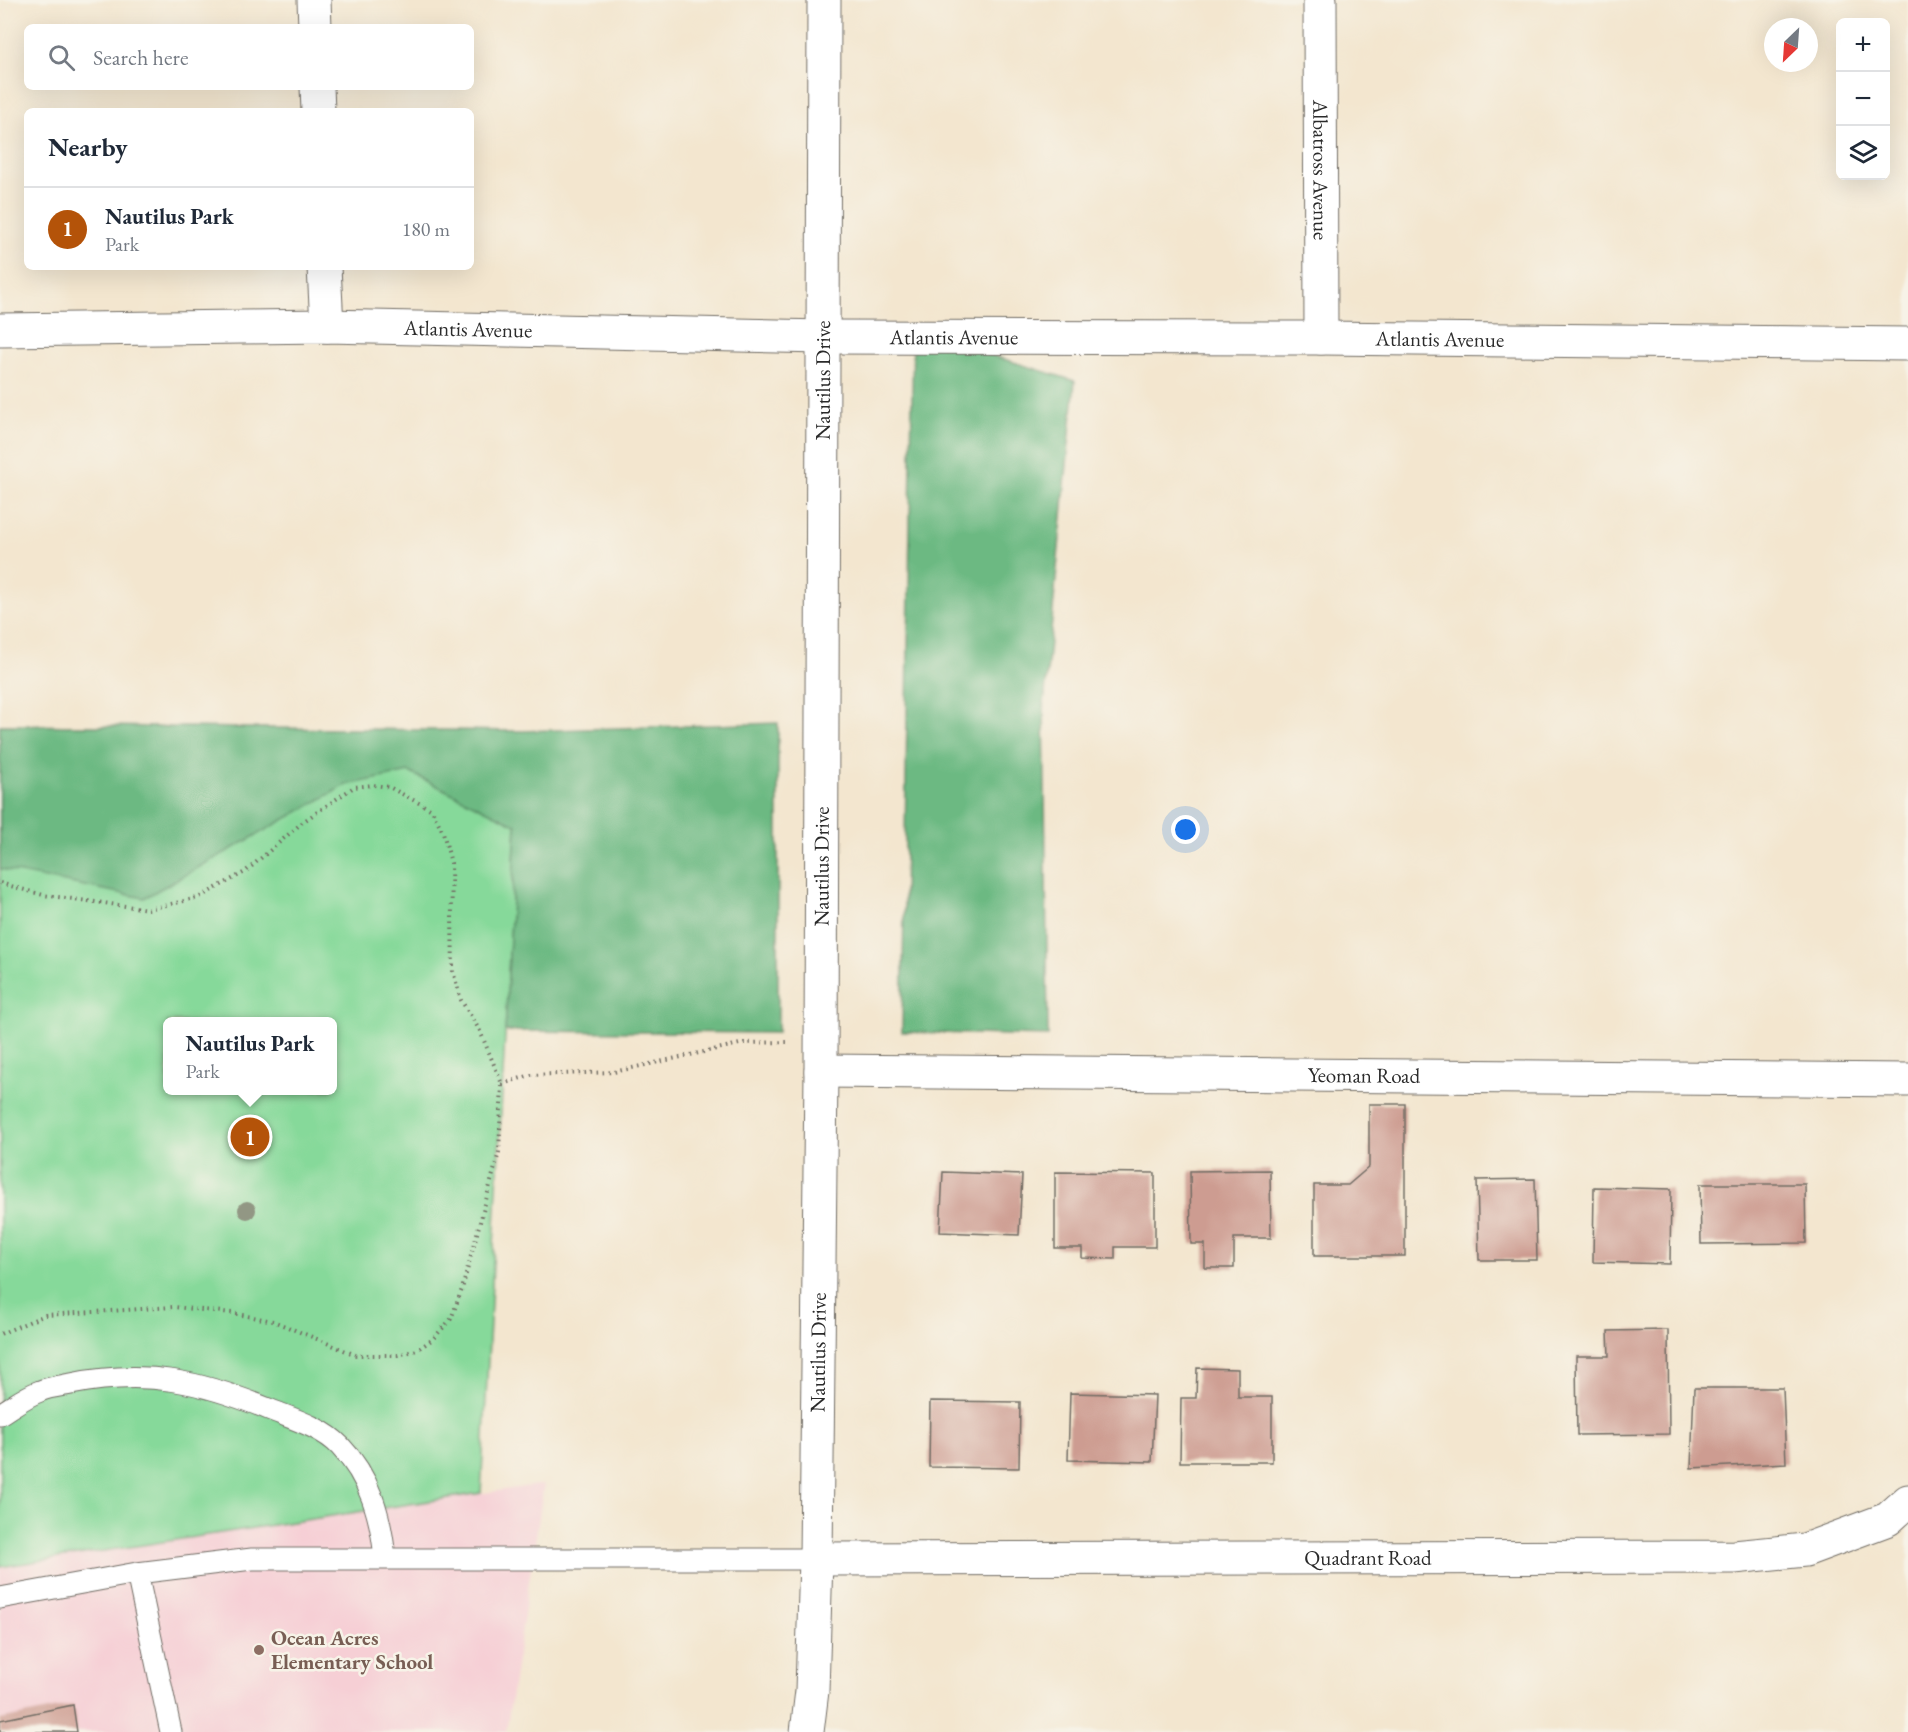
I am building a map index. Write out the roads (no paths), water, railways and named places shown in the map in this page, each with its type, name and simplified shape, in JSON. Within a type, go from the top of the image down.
[{"type":"street","points":[[314,0],[315,24]]},
{"type":"street","name":"Nautilus Drive","points":[[807,1732],[812,1691],[816,1559],[821,1056],[824,0]]},
{"type":"street","name":"Albatross Avenue","points":[[1320,0],[1322,338]]},
{"type":"street","points":[[317,90],[318,108]]},
{"type":"street","points":[[324,270],[327,327]]},
{"type":"street","name":"Atlantis Avenue","points":[[0,330],[327,327],[823,337],[1322,338],[1908,344]]},
{"type":"street","name":"Yeoman Road","points":[[821,1056],[1908,1080]]},
{"type":"street","name":"Quadrant Road","points":[[816,1559],[1734,1557],[1805,1550],[1888,1519],[1908,1501]]},
{"type":"lane","points":[[0,1414],[40,1390],[92,1380],[158,1377],[226,1392],[310,1426],[339,1444],[359,1469],[372,1497],[382,1526],[384,1558]]},
{"type":"lane","points":[[0,1598],[137,1573],[252,1558],[816,1559]]},
{"type":"lane","points":[[137,1573],[171,1732]]},
{"type":"place","name":"Nautilus Park","points":[[250,1137]]},
{"type":"place","name":"Ocean Acres Elementary School","points":[[259,1650]]}]
